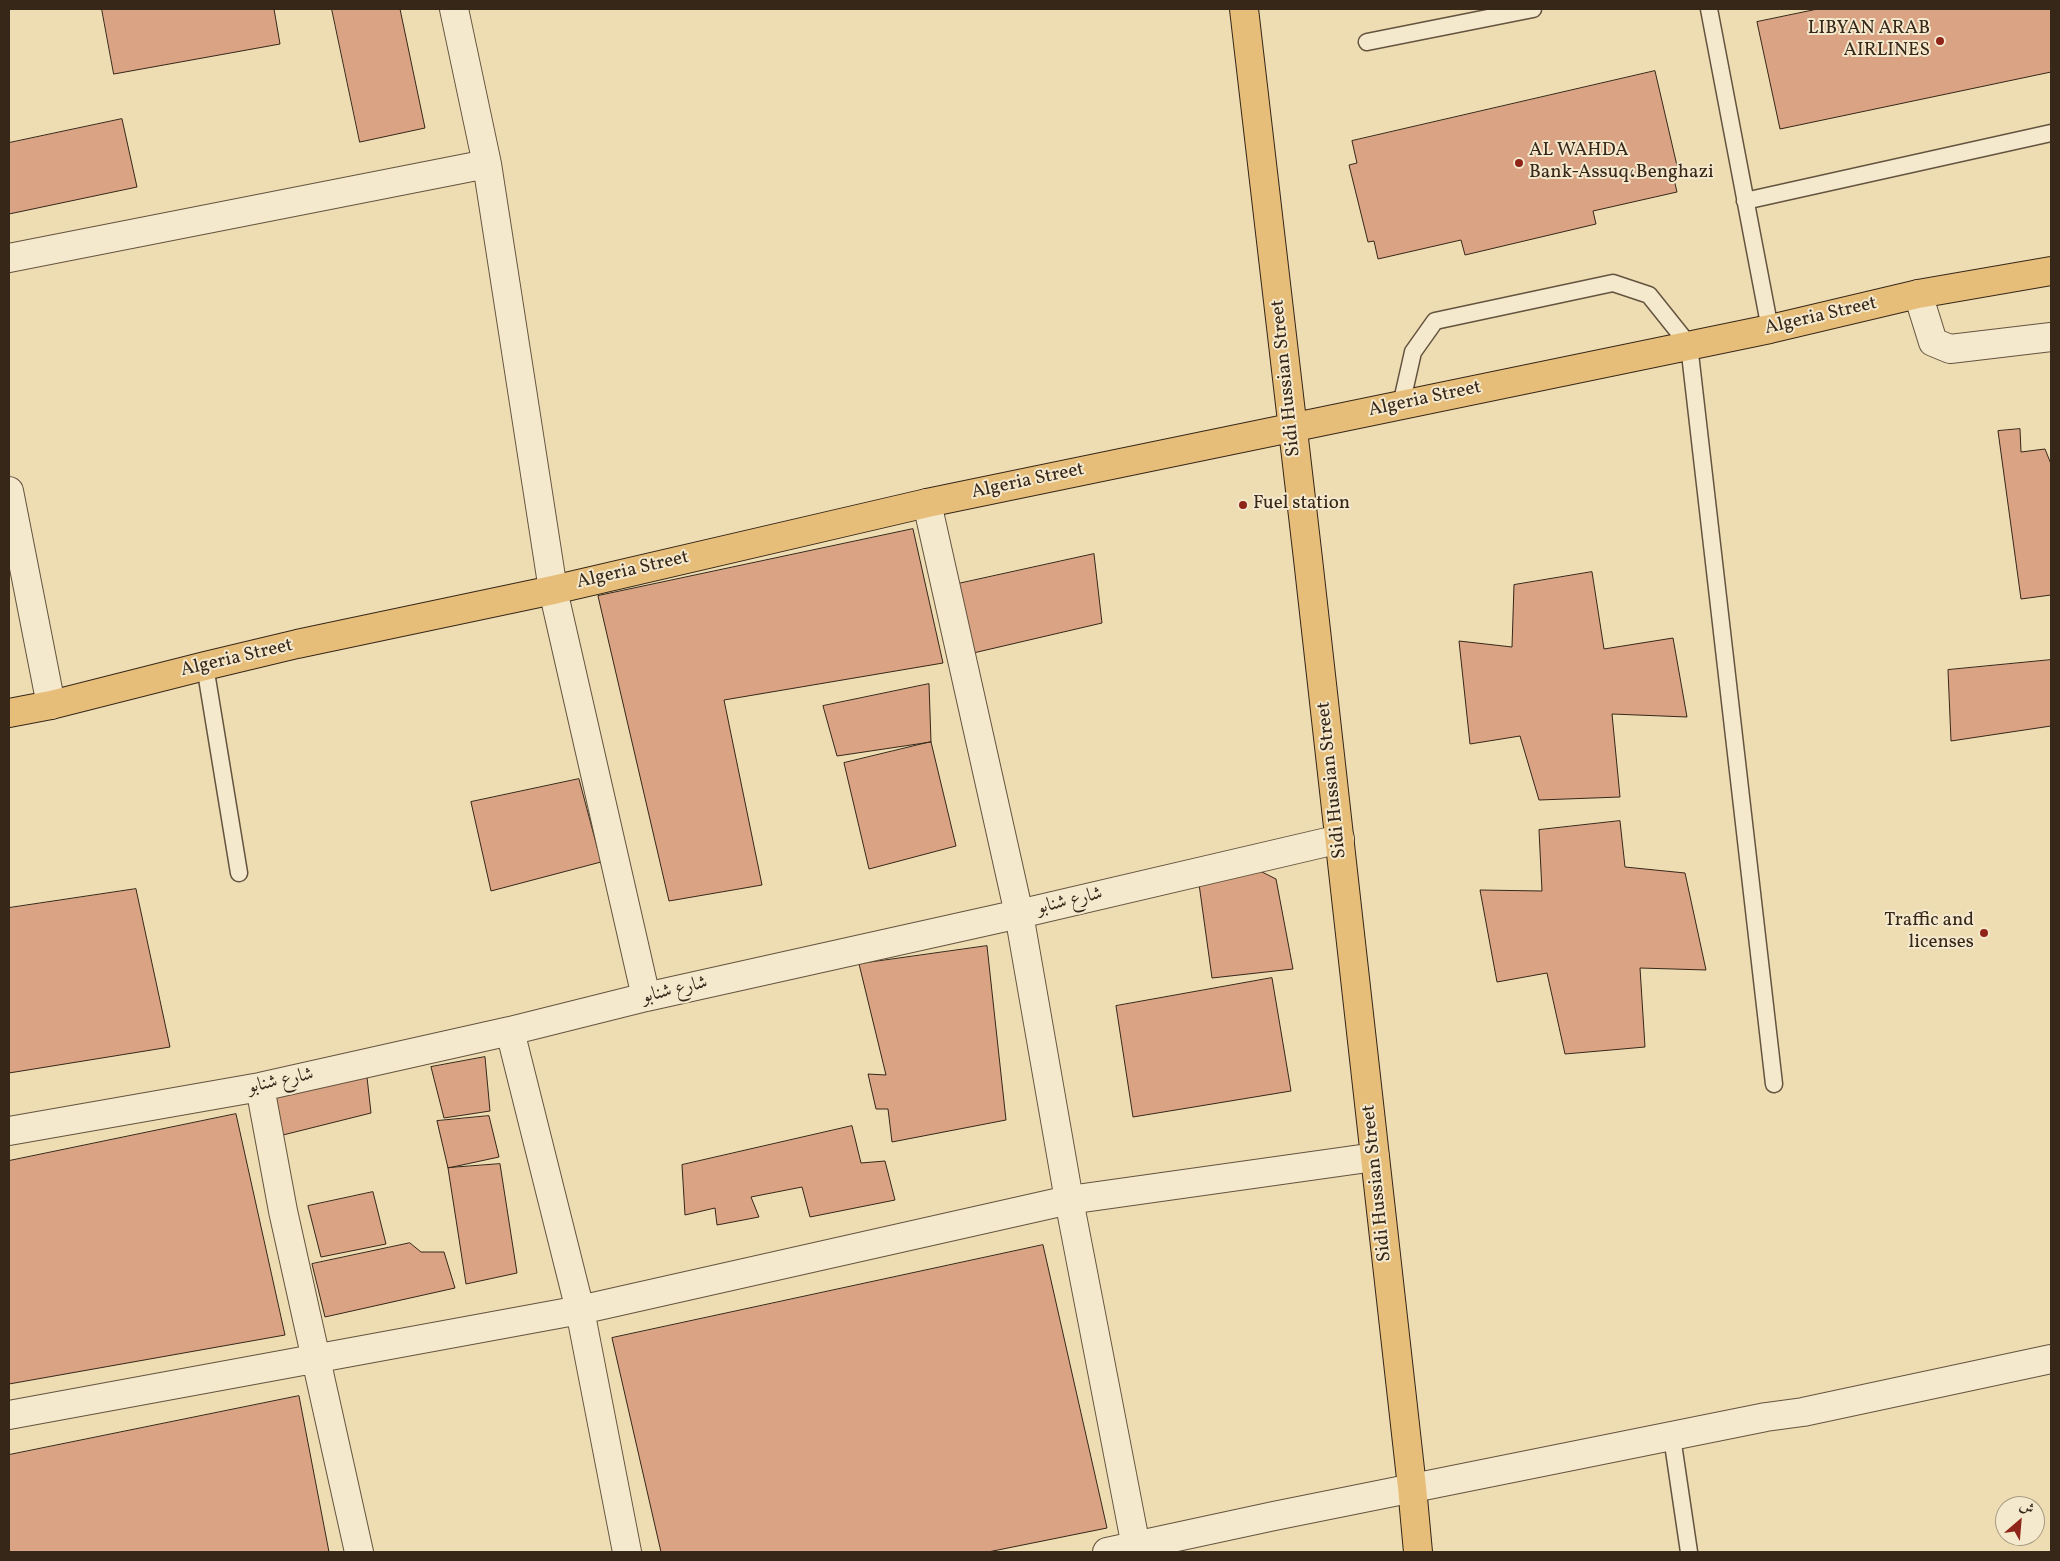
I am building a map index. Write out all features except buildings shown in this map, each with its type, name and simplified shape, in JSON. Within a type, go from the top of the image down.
[{"type":"main road","name":"Sidi Hussian Street","points":[[1244,9],[1376,1157],[1418,1552]]},
{"type":"main road","name":"Algeria Street","points":[[9,713],[51,705],[205,666],[552,590],[927,503],[1770,329],[1918,294],[2051,271]]},
{"type":"street","points":[[454,9],[487,164],[552,590],[646,997]]},
{"type":"street","points":[[9,258],[487,164]]},
{"type":"street","points":[[1918,294],[1933,342],[1950,349],[2051,337]]},
{"type":"street","points":[[9,491],[51,705]]},
{"type":"street","points":[[927,503],[1019,914],[1069,1200],[1136,1549]]},
{"type":"street","name":"شارع شنابو","points":[[9,1131],[260,1087],[1340,839]]},
{"type":"street","points":[[510,1030],[580,1310],[627,1552]]},
{"type":"street","points":[[260,1087],[283,1211],[354,1520],[359,1552]]},
{"type":"street","points":[[9,1415],[580,1310],[1069,1200],[1376,1157]]},
{"type":"street","points":[[1107,1552],[1136,1549],[1412,1487],[1766,1417],[1803,1412],[2051,1359]]},
{"type":"lane","points":[[1367,42],[1533,9]]},
{"type":"lane","points":[[1709,9],[1770,329]]},
{"type":"lane","points":[[1745,201],[2051,133]]},
{"type":"lane","points":[[1401,405],[1413,352],[1435,321],[1613,283],[1649,295],[1689,345],[1774,1084]]},
{"type":"lane","points":[[205,666],[239,873]]},
{"type":"lane","points":[[1672,1437],[1689,1552]]},
{"type":"place","name":"LIBYAN ARAB AIRLINES","points":[[1940,41]]},
{"type":"place","name":"AL WAHDA Bank-Assuq،Benghazi","points":[[1519,163]]},
{"type":"place","name":"Fuel station","points":[[1243,505]]},
{"type":"place","name":"Traffic and licenses","points":[[1984,933]]}]
